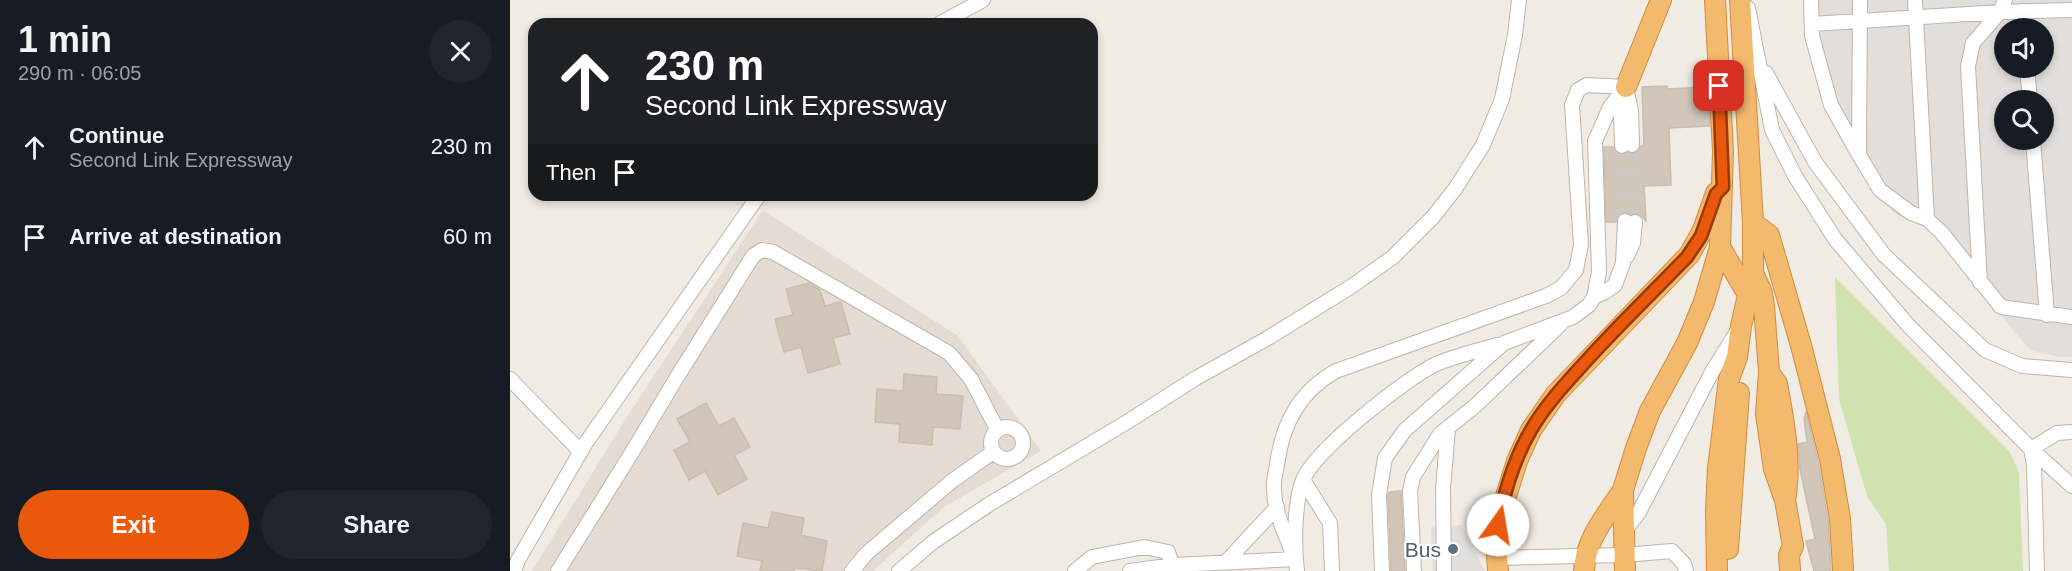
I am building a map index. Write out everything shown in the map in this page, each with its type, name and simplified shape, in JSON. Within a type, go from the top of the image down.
[{"type":"highway","points":[[1626,87],[1660,0]]},
{"type":"highway","points":[[1584,563],[1590,541],[1623,490],[1650,411],[1687,344],[1704,302],[1720,247],[1723,187],[1714,0]]},
{"type":"highway","points":[[1717,571],[1718,468],[1729,379],[1737,357],[1747,293],[1753,273],[1753,223],[1740,0]]},
{"type":"highway","points":[[1497,565],[1496,540],[1500,512],[1516,461],[1531,430],[1556,393],[1689,255],[1703,230],[1714,196],[1723,187]]},
{"type":"highway","points":[[1753,223],[1764,230],[1770,239],[1805,360],[1830,459],[1840,519],[1843,569]]},
{"type":"highway","points":[[1720,247],[1747,293]]},
{"type":"highway","points":[[1753,273],[1762,293],[1769,372],[1766,400],[1769,443],[1774,469],[1785,500],[1793,546],[1789,555],[1794,570]]},
{"type":"highway","points":[[1729,571],[1728,543],[1740,376],[1737,357]]},
{"type":"highway","points":[[1623,490],[1625,563]]},
{"type":"street","points":[[950,18],[983,0]]},
{"type":"street","points":[[899,571],[942,536],[988,505],[1196,378],[1268,338],[1352,286],[1393,257],[1448,199],[1483,145],[1502,99],[1515,35],[1519,0]]},
{"type":"street","points":[[1746,0],[1760,60],[1772,130],[1795,176],[1835,239],[1907,324],[2031,449],[2072,486]]},
{"type":"street","points":[[1811,0],[1812,36],[1831,105],[1880,190],[1911,213],[1927,219],[1942,233],[2001,307],[2072,317]]},
{"type":"street","points":[[1859,155],[1860,0]]},
{"type":"street","points":[[1915,0],[1927,219]]},
{"type":"street","points":[[2070,0],[2072,4]]},
{"type":"street","points":[[1812,24],[1917,17],[2003,6],[2023,11],[2072,10]]},
{"type":"street","points":[[1980,282],[1968,66],[1973,43],[2003,6]]},
{"type":"street","points":[[2023,11],[2023,18]]},
{"type":"street","points":[[1760,60],[1815,162],[1884,255],[1985,350],[2022,366],[2072,370]]},
{"type":"street","points":[[1296,565],[1280,522],[1274,488],[1280,443],[1294,409],[1318,381],[1336,371],[1546,297],[1561,288],[1576,270],[1581,245],[1572,105],[1578,90],[1587,85],[1626,87]]},
{"type":"street","points":[[1626,87],[1621,112],[1627,146]]},
{"type":"street","points":[[1296,565],[1295,522],[1303,480],[1328,447],[1385,397],[1436,364],[1565,321],[1589,305],[1594,297],[1599,272],[1595,141],[1610,107],[1626,87]]},
{"type":"street","points":[[2034,150],[2048,315]]},
{"type":"street","points":[[514,571],[518,560],[580,452],[755,201]]},
{"type":"street","points":[[1594,297],[1615,285],[1623,263],[1630,222]]},
{"type":"street","points":[[558,571],[753,256],[762,250],[773,252],[949,353],[971,379],[998,429]]},
{"type":"street","points":[[1414,571],[1410,491],[1413,477],[1440,434],[1475,406],[1565,321]]},
{"type":"street","points":[[1624,532],[1639,512],[1713,372],[1741,326]]},
{"type":"street","points":[[1382,571],[1379,495],[1385,458],[1406,430],[1504,343]]},
{"type":"street","points":[[510,379],[580,452]]},
{"type":"street","points":[[1009,427],[1016,429],[1021,435],[1023,446],[1014,458],[1002,459],[993,452],[991,440],[998,429],[1009,427]]},
{"type":"street","points":[[1444,571],[1443,489],[1448,428]]},
{"type":"street","points":[[2031,449],[2057,434],[2072,432]]},
{"type":"street","points":[[2031,449],[2034,465],[2037,571]]},
{"type":"street","points":[[852,571],[867,553],[952,481],[993,452]]},
{"type":"street","points":[[1014,458],[1028,480]]},
{"type":"street","points":[[1303,480],[1330,524],[1332,571]]},
{"type":"street","points":[[1226,562],[1277,507]]},
{"type":"street","points":[[1075,571],[1092,557],[1144,547],[1168,552],[1174,568]]},
{"type":"street","points":[[1497,565],[1625,563],[1672,551],[1684,564],[1686,571]]},
{"type":"street","points":[[1130,571],[1226,562],[1296,565]]},
{"type":"shaded area","points":[[1804,0],[2072,0],[2072,357],[2060,357],[2030,350],[1927,227],[1897,215],[1874,191],[1836,126],[1812,68],[1804,18]]},
{"type":"shaded area","points":[[763,210],[958,336],[1041,451],[944,507],[873,571],[532,571],[625,420]]},
{"type":"shaded area","name":"Bus","points":[[1461,525],[1485,571],[1433,571],[1431,527]]},
{"type":"green space","points":[[1835,277],[2010,452],[2019,473],[2023,571],[1889,571],[1886,524],[1867,496],[1839,399]]},
{"type":"building","points":[[1667,86],[1667,89],[1708,87],[1710,126],[1669,128],[1671,185],[1644,186],[1646,221],[1640,214],[1625,212],[1618,216],[1616,222],[1606,222],[1604,147],[1613,147],[1617,154],[1623,155],[1636,153],[1641,146],[1644,146],[1642,87]]},
{"type":"building","points":[[809,283],[820,290],[825,306],[841,302],[850,334],[833,338],[840,364],[808,373],[801,347],[784,352],[775,319],[793,315],[786,289]]},
{"type":"building","points":[[904,374],[937,377],[936,394],[963,396],[960,429],[933,427],[932,445],[899,442],[900,424],[875,422],[877,389],[903,391]]},
{"type":"building","points":[[706,403],[719,426],[734,418],[750,447],[734,455],[747,479],[718,495],[705,471],[689,480],[674,450],[690,442],[677,419]]},
{"type":"building","points":[[1806,412],[1818,461],[1828,520],[1831,571],[1814,571],[1806,541],[1815,539],[1800,470],[1798,444],[1807,442],[1804,418]]},
{"type":"building","points":[[1401,491],[1405,571],[1391,571],[1388,496],[1389,492]]},
{"type":"building","points":[[772,512],[804,518],[801,535],[827,541],[822,571],[795,568],[794,571],[760,571],[762,561],[737,556],[743,523],[768,528]]},
{"type":"tunnel","points":[[1632,145],[1635,222]]},
{"type":"tunnel","points":[[1622,146],[1625,221]]},
{"type":"place","name":"Bus","points":[[1453,549]]},
{"type":"route","points":[[1498,525],[1507,487],[1523,445],[1556,393],[1689,255],[1698,242],[1714,196],[1723,187],[1719,86]]}]
